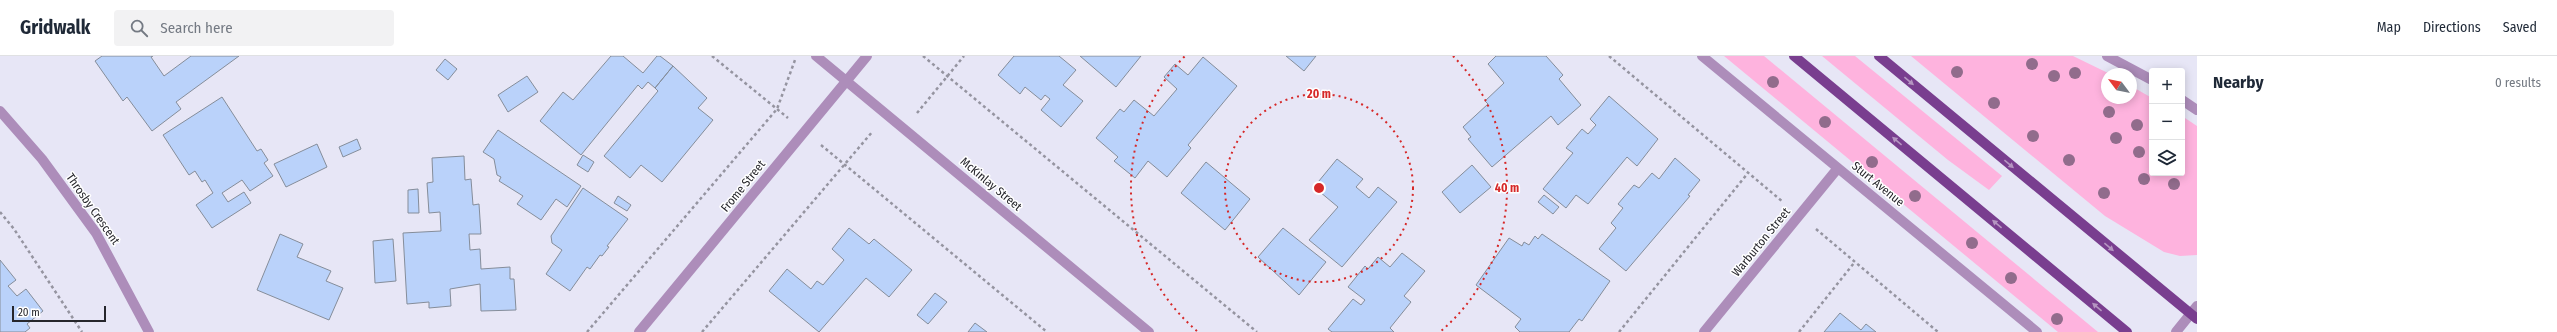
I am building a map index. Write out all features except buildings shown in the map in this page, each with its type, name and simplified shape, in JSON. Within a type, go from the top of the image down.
[{"type":"main road","points":[[1794,56],[2127,332]]},
{"type":"main road","points":[[1879,56],[2195,313]]},
{"type":"street","name":"McKinlay Street","points":[[816,56],[1149,332]]},
{"type":"street","name":"Frome Street","points":[[639,332],[867,56]]},
{"type":"street","name":"Sturt Avenue","points":[[1702,56],[2037,332]]},
{"type":"street","points":[[2107,56],[2149,78]]},
{"type":"street","points":[[2185,102],[2197,110]]},
{"type":"street","name":"Throsby Crescent","points":[[0,111],[42,159],[96,233],[149,332]]},
{"type":"street","name":"Warburton Street","points":[[1704,332],[1838,168]]},
{"type":"street","points":[[2176,332],[2195,313]]},
{"type":"path","points":[[712,56],[1047,332]]},
{"type":"path","points":[[587,332],[777,109],[797,56]]},
{"type":"path","points":[[923,56],[1257,332]]},
{"type":"path","points":[[904,128],[964,56]]},
{"type":"path","points":[[1609,56],[1938,332]]},
{"type":"path","points":[[702,332],[887,114]]},
{"type":"path","points":[[1619,332],[1748,173]]},
{"type":"path","points":[[0,212],[14,229],[82,332]]},
{"type":"path","points":[[1799,332],[1854,263]]},
{"type":"shaded area","points":[[1724,56],[1764,56],[2098,332],[2058,332]]},
{"type":"shaded area","points":[[1822,56],[1855,56],[2002,176],[1989,190],[1948,160]]},
{"type":"shaded area","points":[[1911,56],[2073,56],[2101,70],[2101,104],[2137,104],[2137,89],[2149,96],[2149,176],[2185,176],[2185,118],[2197,126],[2197,255],[2180,256],[2164,252],[2105,216]]}]
